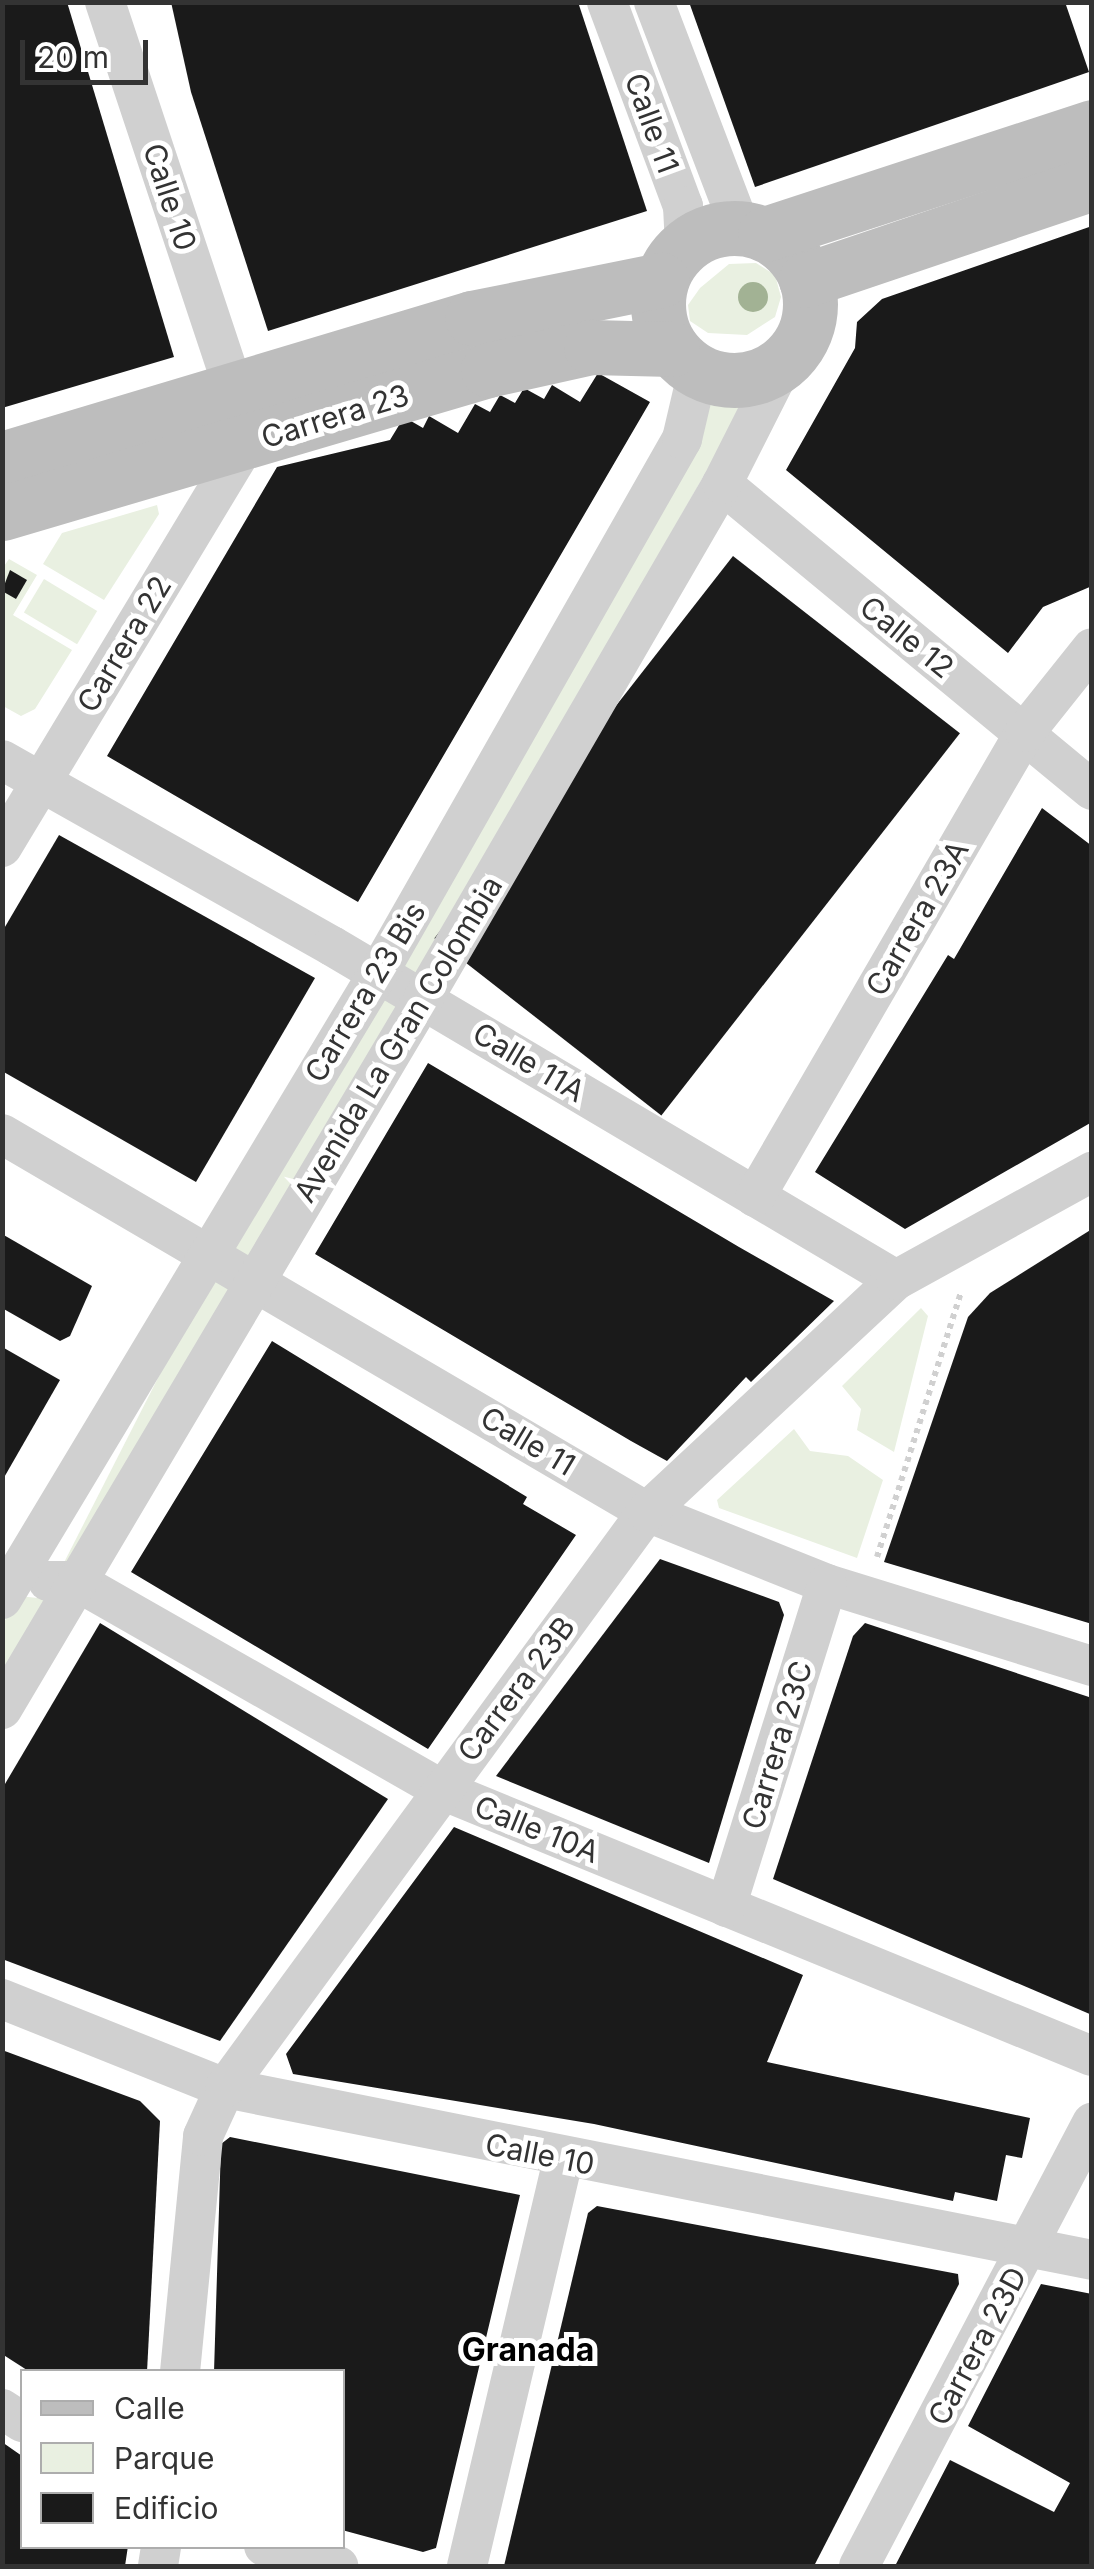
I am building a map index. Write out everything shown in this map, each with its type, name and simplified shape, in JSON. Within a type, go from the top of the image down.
[{"type":"main road","points":[[752,231],[782,246],[806,280],[810,313],[800,344],[784,362],[738,380],[685,360],[658,306],[673,262],[752,231],[1092,127]]},
{"type":"main road","points":[[806,280],[1092,183]]},
{"type":"main road","name":"Carrera 23","points":[[2,513],[472,318],[673,262]]},
{"type":"main road","name":"Carrera 23","points":[[2,460],[574,351],[685,360]]},
{"type":"street","name":"Calle 10","points":[[105,2],[240,417]]},
{"type":"street","name":"Calle 11","points":[[607,2],[682,206],[673,262]]},
{"type":"street","name":"Calle 11","points":[[654,2],[752,231]]},
{"type":"street","name":"Carrera 23 Bis","points":[[6,1586],[377,975],[682,439],[685,360]]},
{"type":"street","name":"Avenida La Gran Colombia","points":[[2,1709],[423,999],[722,484],[784,362]]},
{"type":"street","name":"Carrera 22","points":[[2,847],[240,417]]},
{"type":"street","name":"Calle 12","points":[[722,484],[1092,790]]},
{"type":"street","name":"Carrera 23A","points":[[755,1197],[1025,732],[1092,648]]},
{"type":"street","name":"Calle 11A","points":[[2,760],[423,999],[896,1280]]},
{"type":"street","name":"Calle 11","points":[[2,1134],[648,1512],[827,1584],[1092,1666]]},
{"type":"street","name":"Carrera 23B","points":[[180,2369],[203,2136],[225,2088],[648,1512],[896,1280],[1092,1172]]},
{"type":"street","points":[[6,1586],[76,1581]]},
{"type":"street","name":"Calle 10A","points":[[76,1581],[442,1790],[1092,2056]]},
{"type":"street","name":"Carrera 23C","points":[[726,1907],[827,1584]]},
{"type":"street","name":"Calle 10","points":[[2,2000],[225,2088],[564,2159],[1092,2260]]},
{"type":"street","name":"Carrera 23D","points":[[858,2566],[1030,2247],[1092,2123]]},
{"type":"street","points":[[467,2566],[564,2159]]},
{"type":"street","points":[[275,2549],[338,2566]]},
{"type":"path","points":[[866,1596],[979,1236]]},
{"type":"green space","points":[[756,263],[775,275],[781,297],[775,317],[747,335],[708,333],[690,321],[688,305],[700,288],[729,264]]},
{"type":"green space","points":[[709,399],[746,402],[417,977],[399,967]]},
{"type":"green space","points":[[157,505],[159,514],[104,600],[43,564],[62,533]]},
{"type":"green space","points":[[9,559],[37,575],[13,615],[72,650],[35,709],[21,716],[3,706],[2,569]]},
{"type":"green space","points":[[44,579],[97,611],[77,644],[24,612]]},
{"type":"green space","points":[[382,992],[401,1004],[254,1262],[229,1246]]},
{"type":"green space","points":[[211,1274],[233,1285],[80,1587],[58,1575]]},
{"type":"green space","points":[[921,1308],[928,1316],[894,1452],[857,1430],[861,1409],[842,1386]]},
{"type":"green space","points":[[794,1429],[810,1451],[848,1456],[883,1480],[857,1558],[719,1508],[717,1500]]},
{"type":"green space","points":[[18,1596],[48,1599],[3,1679],[3,1624]]},
{"type":"building","points":[[2,2],[67,2],[174,357],[2,408]]},
{"type":"building","points":[[171,2],[578,2],[647,211],[268,331],[191,92]]},
{"type":"building","points":[[689,2],[1065,2],[1089,72],[755,187]]},
{"type":"building","points":[[1092,226],[1092,586],[1043,607],[1008,653],[786,470],[855,348],[857,322],[882,299]]},
{"type":"building","points":[[598,373],[650,402],[358,902],[107,756],[277,467],[390,440],[404,417],[423,428],[429,416],[458,433],[475,404],[490,412],[500,395],[515,403],[524,388],[544,399],[552,385],[580,402]]},
{"type":"building","points":[[733,556],[960,733],[661,1115],[434,938]]},
{"type":"building","points":[[10,570],[27,580],[16,599],[2,591]]},
{"type":"building","points":[[1042,808],[1092,846],[1092,1122],[905,1229],[815,1172],[948,955],[954,959]]},
{"type":"building","points":[[59,835],[315,978],[196,1182],[2,1071],[2,932]]},
{"type":"building","points":[[428,1063],[834,1301],[751,1382],[746,1377],[667,1461],[631,1441],[315,1254]]},
{"type":"building","points":[[1092,1229],[1092,1624],[884,1562],[968,1317],[990,1293]]},
{"type":"building","points":[[2,1234],[92,1286],[70,1336],[60,1341],[2,1308]]},
{"type":"building","points":[[272,1341],[527,1497],[523,1504],[576,1535],[428,1749],[131,1572]]},
{"type":"building","points":[[4,1348],[60,1380],[2,1481],[2,1351]]},
{"type":"building","points":[[660,1559],[779,1602],[784,1615],[709,1863],[496,1776]]},
{"type":"building","points":[[100,1623],[388,1799],[220,2041],[2,1959],[2,1789]]},
{"type":"building","points":[[865,1623],[1092,1698],[1092,2015],[773,1879],[853,1636]]},
{"type":"building","points":[[454,1827],[803,1975],[767,2062],[1030,2118],[1022,2158],[1006,2155],[997,2201],[955,2192],[953,2201],[594,2124],[293,2074],[286,2054]]},
{"type":"building","points":[[2,2050],[140,2101],[160,2121],[147,2369],[25,2369],[2,2354]]},
{"type":"building","points":[[230,2137],[520,2195],[436,2548],[423,2552],[345,2531],[345,2369],[214,2369],[221,2144]]},
{"type":"building","points":[[597,2206],[958,2274],[959,2284],[814,2566],[504,2566],[588,2213]]},
{"type":"building","points":[[1041,2284],[1092,2294],[1092,2566],[895,2566],[950,2460],[1054,2512],[1070,2483],[968,2426]]},
{"type":"building","points":[[2,2442],[20,2455],[20,2549],[128,2549],[125,2566],[2,2566]]},
{"type":"district","name":"Granada","points":[[528,2350]]}]
